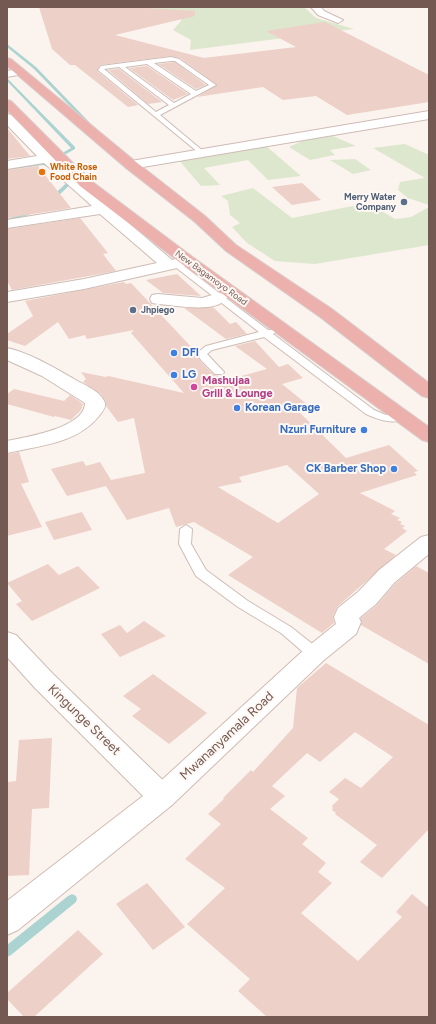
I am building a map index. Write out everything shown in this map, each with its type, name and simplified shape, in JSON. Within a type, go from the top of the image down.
[{"type":"highway","points":[[7,61],[131,165],[200,219],[231,248],[326,313],[429,392]]},
{"type":"highway","name":"New Bagamoyo Road","points":[[7,103],[52,158],[85,183],[178,263],[274,332],[429,436]]},
{"type":"street","points":[[316,7],[321,13],[338,20]]},
{"type":"street","points":[[7,74],[19,72]]},
{"type":"street","points":[[131,165],[201,152],[429,115]]},
{"type":"street","points":[[7,118],[52,158],[103,209],[178,263]]},
{"type":"street","points":[[7,165],[52,158]]},
{"type":"street","points":[[7,224],[103,209]]},
{"type":"street","points":[[7,297],[91,282],[178,263]]},
{"type":"street","points":[[158,299],[203,303],[220,298]]},
{"type":"street","points":[[7,353],[49,372],[90,397],[95,403],[95,409],[77,426],[57,435],[7,447]]},
{"type":"street","name":"Mwananyamala Road","points":[[7,920],[162,797],[315,654],[347,628],[349,622],[346,617],[347,614],[367,598],[387,576],[429,542]]},
{"type":"street","name":"Kingunge Street","points":[[7,641],[44,681],[162,797]]},
{"type":"lane","points":[[156,114],[213,85],[178,60],[163,59],[101,68],[101,70],[201,152]]},
{"type":"lane","points":[[147,61],[196,94]]},
{"type":"lane","points":[[119,65],[173,105]]},
{"type":"lane","points":[[178,263],[220,298],[274,332]]},
{"type":"lane","points":[[219,372],[204,358],[202,354],[209,348],[274,332]]},
{"type":"lane","points":[[186,529],[185,544],[201,573],[244,604],[286,630],[315,654]]},
{"type":"green space","points":[[143,7],[304,7],[316,18],[354,29],[190,50],[191,40],[173,30],[181,21],[182,13],[148,10]]},
{"type":"green space","points":[[333,136],[356,146],[330,150],[335,155],[310,160],[289,147],[307,139]]},
{"type":"green space","points":[[405,144],[429,155],[429,205],[408,198],[398,190],[400,182],[425,178],[373,148]]},
{"type":"green space","points":[[266,146],[301,176],[268,180],[248,160],[204,168],[220,185],[201,186],[178,159]]},
{"type":"green space","points":[[355,159],[371,170],[353,174],[330,160]]},
{"type":"green space","points":[[253,188],[292,218],[368,203],[395,219],[411,217],[429,207],[429,245],[315,264],[275,261],[247,243],[232,227],[240,223],[230,215],[228,201],[221,196]]},
{"type":"building","points":[[39,7],[129,7],[195,11],[195,16],[115,35],[204,58],[296,47],[266,31],[325,22],[429,75],[429,102],[347,115],[316,96],[283,100],[263,87],[197,97],[217,85],[180,58],[171,56],[100,65],[97,71],[138,105],[128,107],[75,65],[70,65],[52,49]]},
{"type":"building","points":[[175,62],[206,85],[196,89],[158,64]]},
{"type":"building","points":[[147,66],[188,94],[173,100],[129,68]]},
{"type":"building","points":[[119,69],[162,102],[148,104],[108,70]]},
{"type":"building","points":[[7,128],[30,156],[7,159]]},
{"type":"building","points":[[38,166],[71,208],[7,218],[7,170]]},
{"type":"building","points":[[302,183],[321,200],[292,205],[272,187]]},
{"type":"building","points":[[80,218],[108,253],[103,254],[116,271],[12,290],[7,281],[7,229]]},
{"type":"building","points":[[177,274],[201,296],[163,293],[146,280]]},
{"type":"building","points":[[124,282],[126,284],[131,283],[196,352],[200,361],[214,375],[219,376],[223,381],[267,369],[235,346],[255,341],[279,367],[288,364],[303,378],[282,384],[308,405],[296,409],[346,458],[389,445],[418,471],[414,472],[417,475],[360,493],[395,511],[391,514],[400,518],[397,520],[402,522],[400,524],[405,526],[402,528],[407,531],[384,549],[396,555],[337,607],[333,616],[334,623],[322,633],[228,575],[253,557],[194,522],[176,527],[169,508],[127,520],[106,486],[67,496],[51,469],[83,461],[86,466],[100,462],[111,480],[145,473],[134,418],[118,422],[106,406],[106,402],[101,394],[83,382],[86,379],[81,372],[106,377],[108,376],[184,393],[131,333],[134,330],[87,339],[85,335],[69,339],[58,322],[25,346],[7,340],[7,334],[33,316],[25,301]],"holes":[[[287,465],[319,494],[278,523],[218,487],[242,482],[239,477]]]},
{"type":"building","points":[[213,307],[230,324],[236,322],[247,334],[226,339],[184,308]]},
{"type":"building","points":[[14,389],[64,401],[70,395],[83,404],[81,410],[71,420],[54,417],[7,404],[7,394]]},
{"type":"building","points":[[19,452],[29,482],[21,484],[42,527],[7,536],[7,454]]},
{"type":"building","points":[[82,512],[92,530],[54,540],[45,522]]},
{"type":"building","points":[[48,564],[59,575],[78,566],[100,588],[32,621],[16,604],[22,601],[7,583]]},
{"type":"building","points":[[416,566],[429,573],[429,664],[361,625],[361,618],[377,605],[396,583]]},
{"type":"building","points":[[144,621],[166,636],[120,657],[101,634],[120,625],[127,633]]},
{"type":"building","points":[[326,663],[429,725],[429,829],[382,878],[360,862],[377,845],[335,814],[336,813],[332,810],[332,806],[339,799],[329,792],[345,778],[361,788],[393,757],[355,732],[320,762],[307,753],[272,786],[285,796],[270,809],[308,838],[302,844],[326,863],[318,872],[332,883],[301,913],[358,961],[402,917],[396,912],[412,894],[429,908],[429,1017],[267,1017],[238,991],[250,979],[187,924],[225,888],[185,859],[221,824],[208,814],[251,770],[253,772],[293,728],[297,688]]},
{"type":"building","points":[[153,674],[207,713],[169,744],[132,716],[141,709],[123,696]]},
{"type":"building","points":[[52,738],[49,808],[32,809],[29,875],[7,876],[7,782],[16,781],[19,740]]},
{"type":"building","points":[[147,883],[185,927],[153,950],[116,904]]},
{"type":"building","points":[[78,930],[103,954],[34,1017],[24,1017],[7,999],[7,993]]},
{"type":"waterway","points":[[7,45],[35,68],[92,127]]},
{"type":"waterway","points":[[7,79],[74,148],[65,153]]},
{"type":"waterway","points":[[7,169],[43,164],[49,166]]},
{"type":"waterway","points":[[74,169],[84,172],[91,166]]},
{"type":"waterway","points":[[52,199],[75,178]]},
{"type":"waterway","points":[[7,220],[27,214],[30,210]]},
{"type":"waterway","points":[[7,952],[72,899]]},
{"type":"place","name":"White Rose Food Chain","points":[[42,172]]},
{"type":"place","name":"Merry Water Company","points":[[404,202]]},
{"type":"place","name":"Jhpiego","points":[[133,310]]},
{"type":"place","name":"DFI","points":[[174,353]]},
{"type":"place","name":"LG","points":[[174,375]]},
{"type":"place","name":"Mashujaa Grill & Lounge","points":[[194,387]]},
{"type":"place","name":"Korean Garage","points":[[237,408]]},
{"type":"place","name":"Nzuri Furniture","points":[[364,430]]},
{"type":"place","name":"CK Barber Shop","points":[[394,469]]}]
